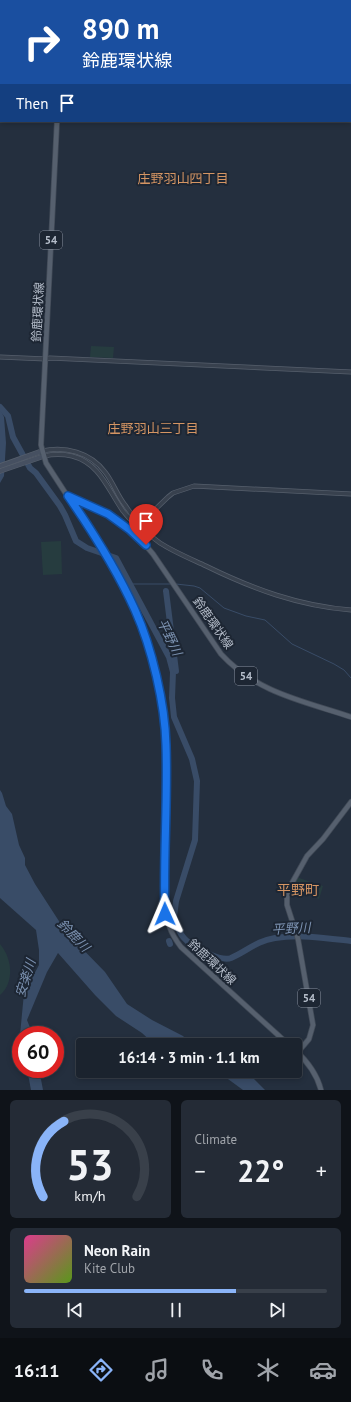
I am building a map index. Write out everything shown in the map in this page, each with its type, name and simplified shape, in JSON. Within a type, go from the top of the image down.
[{"type":"main road","name":"鈴鹿環状線","points":[[57,122],[41,445],[42,451],[46,463],[76,507],[114,568],[136,612],[152,661],[162,704],[166,744],[165,914],[170,932],[181,947],[281,1038]]},
{"type":"main road","points":[[0,466],[42,451]]},
{"type":"main road","points":[[0,471],[44,456]]},
{"type":"main road","name":"鈴鹿環状線","points":[[68,496],[108,514],[130,530],[146,545],[221,654],[246,676],[261,686],[276,692],[351,717]]},
{"type":"main road","points":[[76,507],[86,504]]},
{"type":"main road","name":"54","points":[[302,1045],[309,1039],[313,1025],[297,933],[287,906],[288,891],[307,856],[323,839],[351,802]]},
{"type":"main road","name":"54","points":[[302,1058],[314,1072],[321,1090]]},
{"type":"street","points":[[0,357],[351,372]]},
{"type":"street","points":[[42,451],[51,448],[68,450],[82,454],[96,462],[105,472],[122,501],[137,520],[139,525],[149,535],[169,548],[247,585],[272,594],[311,605],[351,610]]},
{"type":"street","points":[[44,456],[58,454],[73,456],[91,464],[102,476],[127,516],[134,524],[139,525]]},
{"type":"street","points":[[139,525],[173,493],[194,486],[351,494]]},
{"type":"green space","points":[[91,346],[114,347],[113,358],[90,357]]},
{"type":"green space","points":[[61,541],[62,574],[43,575],[41,542]]},
{"type":"green space","points":[[296,877],[323,886],[319,899],[305,893],[290,890]]},
{"type":"green space","points":[[0,944],[7,956],[10,977],[5,990],[0,995]]},
{"type":"water","points":[[0,409],[4,417],[6,443],[4,476],[0,483]]},
{"type":"water","points":[[0,790],[6,806],[12,814],[19,845],[25,858],[25,865],[35,884],[66,932],[105,972],[127,1004],[185,1038],[147,1038],[116,1016],[95,995],[58,953],[47,972],[27,1020],[29,1026],[21,1026],[24,993],[39,965],[39,950],[36,930],[0,898]]},
{"type":"water","points":[[29,1078],[41,1078],[43,1090],[31,1090]]},
{"type":"water","points":[[227,1078],[253,1078],[265,1090],[243,1090]]},
{"type":"waterway","name":"平野川","points":[[0,407],[8,416],[13,437],[30,468],[36,473],[60,506],[76,541],[87,548],[116,558],[169,657],[173,672],[172,698],[174,717],[192,759],[197,781],[195,840],[176,901],[174,917],[177,926],[174,928]]},
{"type":"waterway","points":[[130,584],[171,584]]},
{"type":"waterway","points":[[176,584],[200,588],[224,608],[246,616],[265,620],[292,644],[334,664],[344,670],[351,678]]},
{"type":"waterway","points":[[166,591],[176,671]]},
{"type":"waterway","name":"平野川","points":[[177,926],[182,936],[191,944],[208,954],[227,959],[268,939],[303,936],[351,941]]},
{"type":"district","name":"庄野羽山四丁目","points":[[183,178]]},
{"type":"district","name":"庄野羽山三丁目","points":[[153,428]]},
{"type":"district","name":"平野町","points":[[298,890]]},
{"type":"route","points":[[146,545],[117,519],[68,496],[114,568],[136,612],[152,661],[162,704],[166,744],[165,914]]},
{"type":"water label","name":"鈴鹿川","points":[[74,935]]},
{"type":"water label","name":"安楽川","points":[[25,978]]}]
